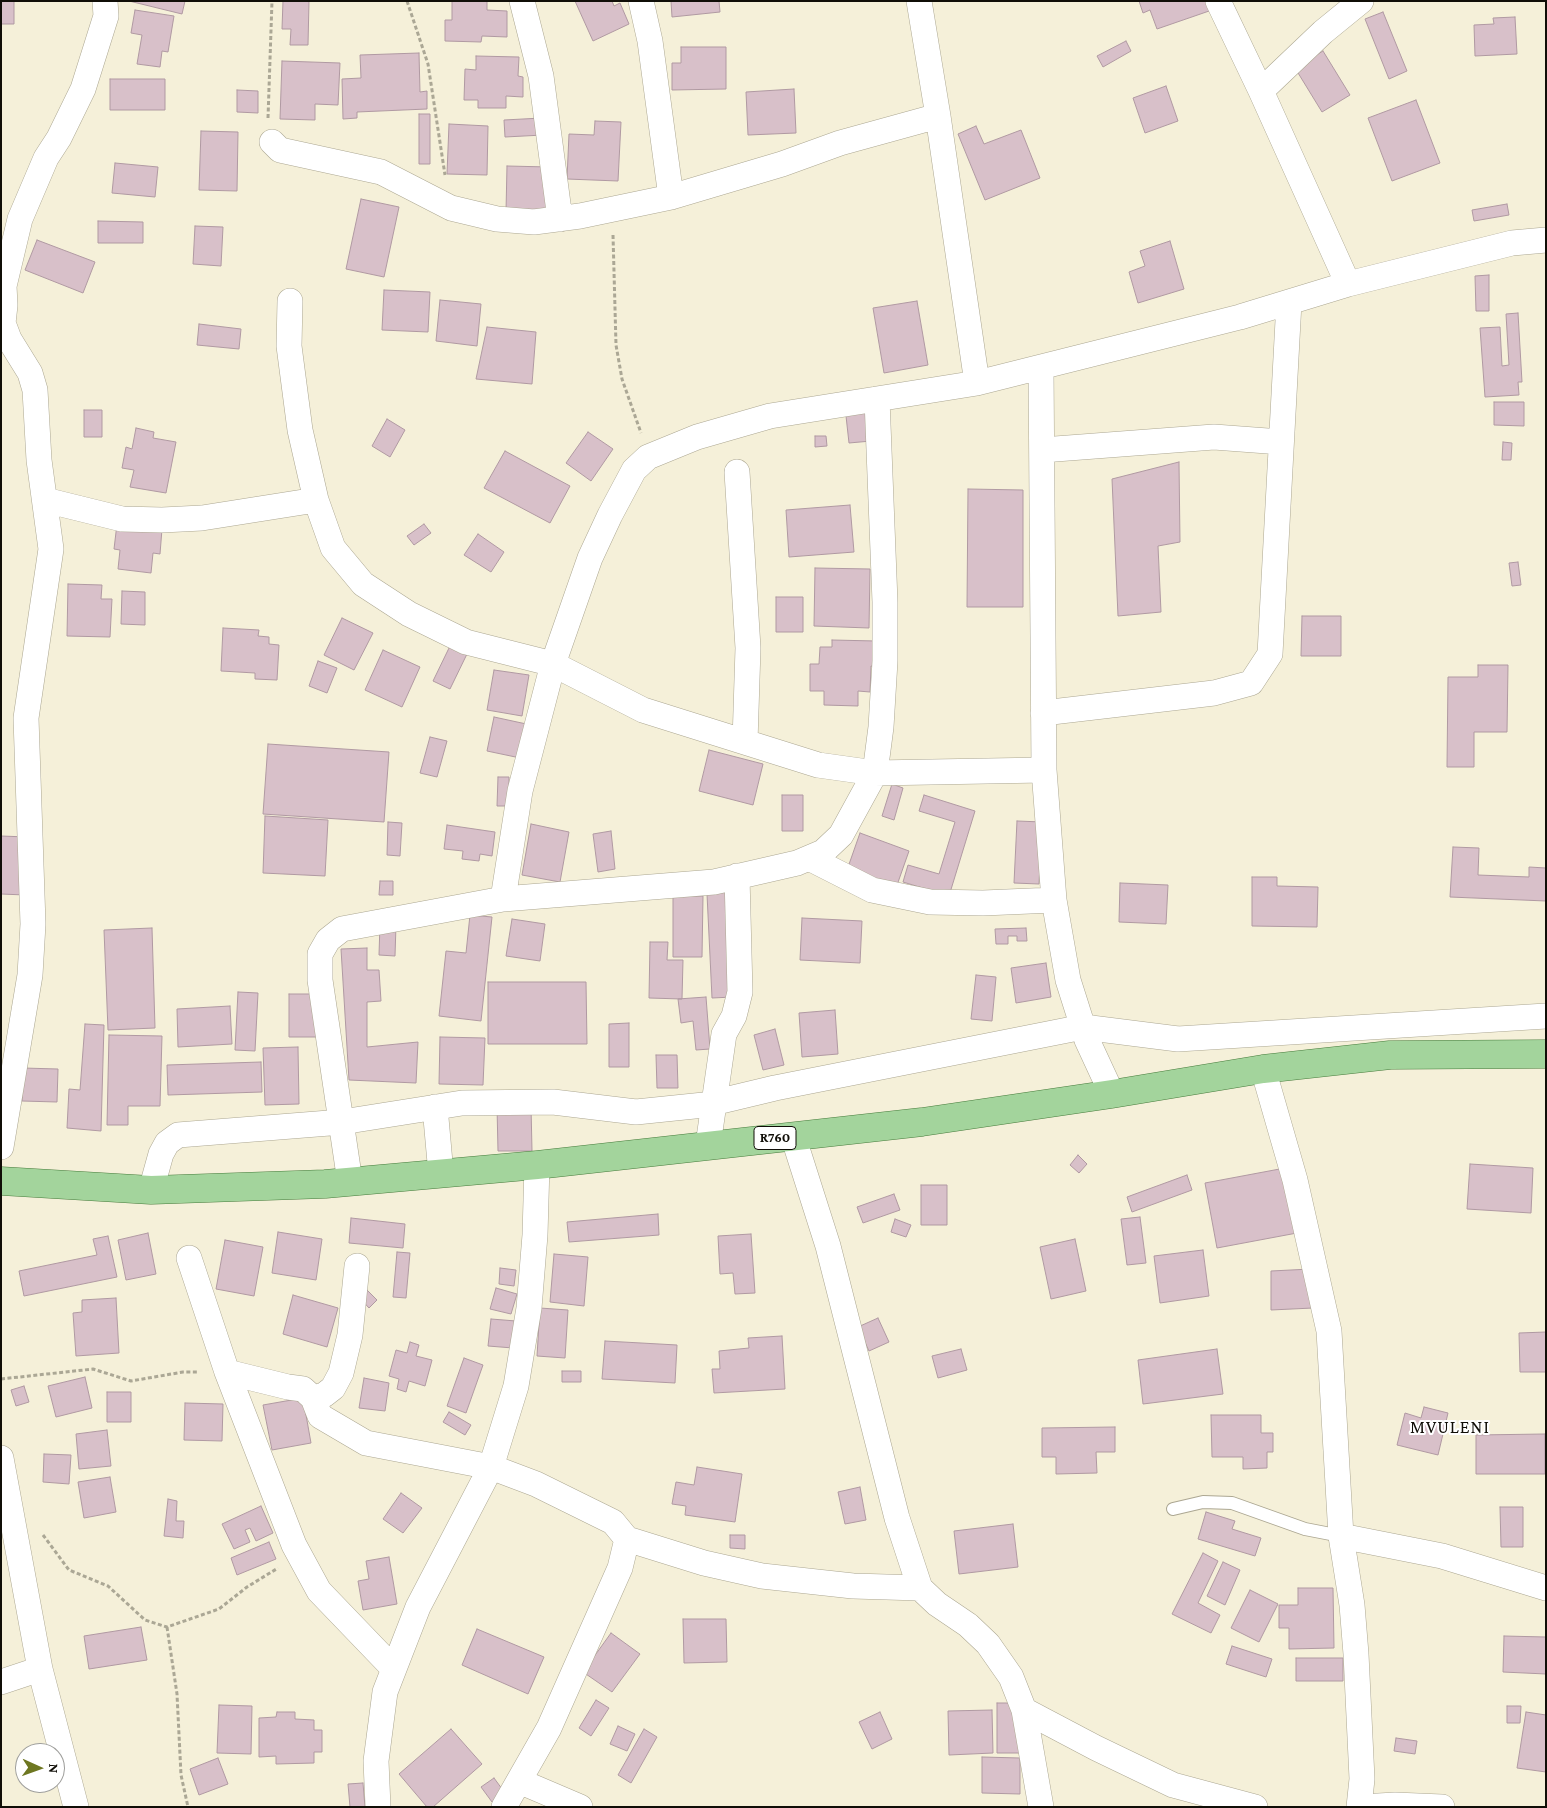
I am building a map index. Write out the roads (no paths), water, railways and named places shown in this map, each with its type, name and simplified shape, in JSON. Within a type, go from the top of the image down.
[{"type":"main road","name":"R760","points":[[1,1181],[151,1190],[350,1182],[537,1165],[922,1122],[1264,1069],[1399,1055],[1546,1054]]},
{"type":"street","points":[[1,1146],[30,976],[33,924],[26,718],[51,549],[39,460],[35,390],[30,373],[9,339],[3,323],[5,305],[4,286],[20,219],[46,158],[59,138],[84,89],[106,16],[104,1]]},
{"type":"street","points":[[522,1],[540,76],[560,219]]},
{"type":"street","points":[[641,1],[650,41],[670,197]]},
{"type":"street","points":[[919,1],[938,116],[977,383]]},
{"type":"street","points":[[1218,1],[1261,91],[1348,284]]},
{"type":"street","points":[[1261,91],[1323,32],[1361,1]]},
{"type":"street","points":[[272,142],[280,150],[381,172],[451,208],[497,219],[534,222],[612,210],[670,197],[782,164],[840,144],[938,116]]},
{"type":"street","points":[[503,899],[520,790],[553,664],[598,541],[634,470],[648,458],[698,437],[770,416],[977,383],[1041,368],[1289,302],[1348,284],[1512,244],[1546,240]]},
{"type":"street","points":[[290,301],[288,346],[300,430],[316,500],[333,548],[363,584],[409,614],[466,642],[553,664],[643,710],[818,765],[875,773],[1044,770]]},
{"type":"street","points":[[1043,713],[1214,693],[1251,683],[1270,654],[1289,302]]},
{"type":"street","points":[[1041,368],[1044,770],[1054,900],[1068,980],[1087,1040],[1112,1094]]},
{"type":"street","points":[[350,1182],[320,980],[320,954],[328,940],[342,929],[503,899],[714,882],[797,863],[823,852],[841,835],[875,773],[885,662],[877,399]]},
{"type":"street","points":[[1042,450],[1214,437],[1281,442]]},
{"type":"street","points":[[737,472],[748,648],[745,742]]},
{"type":"street","points":[[45,500],[122,519],[162,520],[202,518],[316,500]]},
{"type":"street","points":[[809,858],[872,890],[930,902],[983,903],[1054,900]]},
{"type":"street","points":[[708,1145],[724,1034],[734,1016],[740,992],[738,876]]},
{"type":"street","points":[[151,1190],[167,1143],[178,1135],[342,1122],[462,1103],[553,1102],[636,1112],[714,1102],[1083,1027],[1178,1039],[1546,1016]]},
{"type":"street","points":[[1398,1025],[1399,1055]]},
{"type":"street","points":[[1264,1069],[1295,1180],[1329,1331],[1341,1536],[1352,1605],[1356,1654],[1362,1779],[1360,1807],[1442,1807]]},
{"type":"street","points":[[435,1107],[441,1174]]},
{"type":"street","points":[[793,1136],[828,1246],[897,1518],[920,1588],[988,1644],[1010,1677],[1024,1710],[1041,1807]]},
{"type":"street","points":[[378,1807],[376,1761],[385,1692],[418,1607],[491,1467],[516,1386],[529,1308],[535,1236],[537,1165]]},
{"type":"street","points":[[189,1258],[227,1372],[259,1459],[300,1555],[319,1591],[393,1668]]},
{"type":"street","points":[[314,1398],[324,1395],[333,1388],[341,1373],[350,1335],[358,1266]]},
{"type":"street","points":[[227,1372],[303,1389],[314,1398],[320,1416],[366,1443],[491,1467],[536,1484],[613,1522],[627,1539],[704,1563],[762,1576],[853,1586],[920,1588]]},
{"type":"street","points":[[1,1458],[40,1669],[76,1807]]},
{"type":"street","points":[[1341,1536],[1442,1556],[1546,1588]]},
{"type":"street","points":[[504,1807],[557,1711],[620,1568],[627,1539]]},
{"type":"street","points":[[1,1682],[40,1669]]},
{"type":"street","points":[[1024,1710],[1096,1748],[1173,1784],[1240,1805]]},
{"type":"street","points":[[519,1781],[580,1807]]},
{"type":"lane","points":[[1173,1509],[1203,1502],[1232,1503],[1305,1529],[1341,1536]]},
{"type":"district","name":"MVULENI","points":[[1450,1427]]}]
